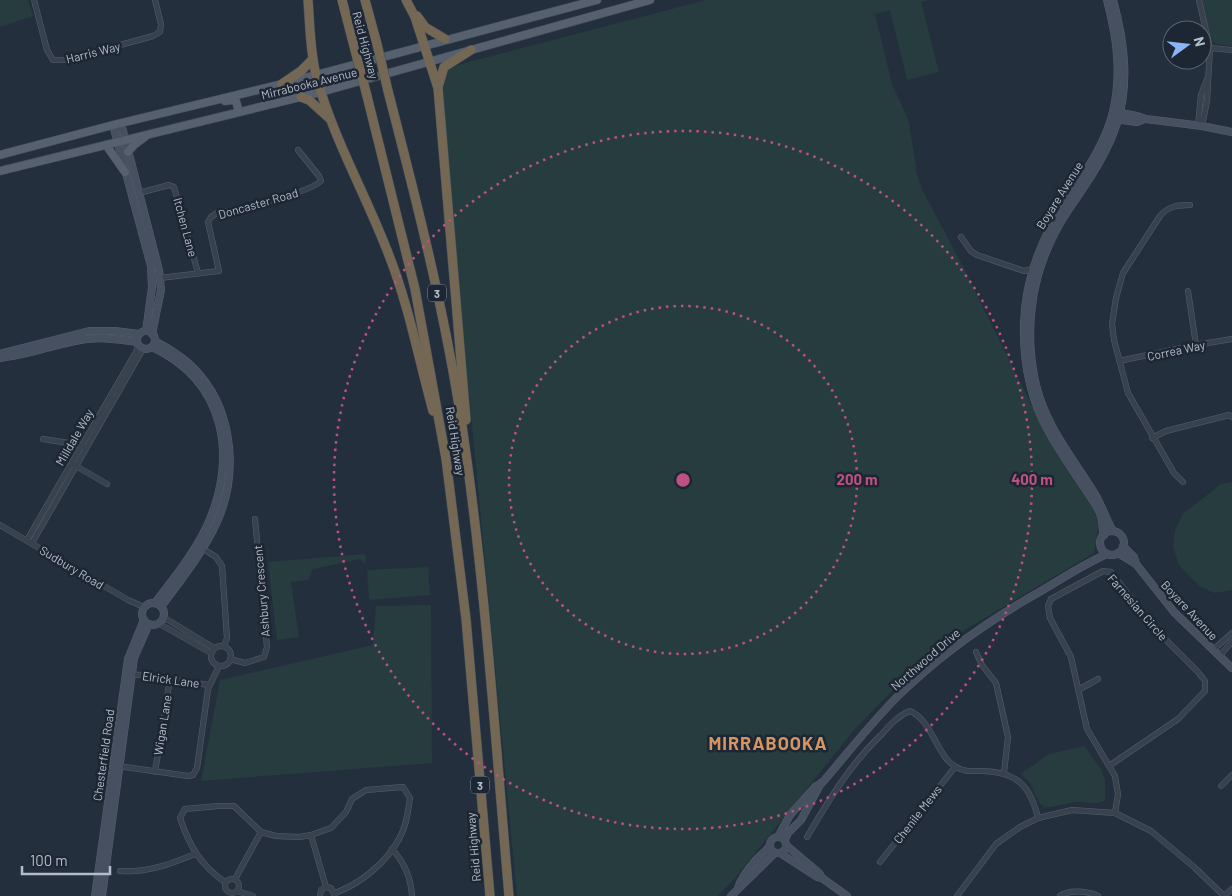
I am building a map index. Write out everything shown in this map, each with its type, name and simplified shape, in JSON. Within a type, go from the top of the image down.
[{"type":"highway","points":[[308,0],[313,59],[321,92],[331,120],[391,259],[400,286],[446,459]]},
{"type":"highway","name":"Reid Highway","points":[[342,0],[415,289],[446,459],[466,619],[490,896]]},
{"type":"highway","name":"Reid Highway","points":[[365,0],[424,229],[461,418],[484,606],[509,896]]},
{"type":"highway","points":[[407,2],[424,27],[444,40]]},
{"type":"highway","points":[[407,2],[415,17],[438,88],[472,498]]},
{"type":"highway","points":[[438,88],[444,67],[471,50]]},
{"type":"highway","points":[[282,84],[301,71],[313,59]]},
{"type":"highway","points":[[301,97],[309,100],[331,120]]},
{"type":"main road","name":"Mirrabooka Avenue","points":[[0,155],[282,84],[597,0]]},
{"type":"main road","name":"Mirrabooka Avenue","points":[[3,170],[321,92],[650,0]]},
{"type":"main road","points":[[196,105],[233,100],[238,104],[239,112]]},
{"type":"main road","points":[[128,152],[134,144],[152,133]]},
{"type":"main road","points":[[106,145],[126,172]]},
{"type":"main road","points":[[3,170],[6,161],[12,153]]},
{"type":"street","name":"Harris Way","points":[[34,0],[47,50],[53,60],[65,60],[154,36],[160,32],[161,24],[155,0]]},
{"type":"street","name":"Boyare Avenue","points":[[1107,0],[1118,58],[1115,116],[1111,139],[1100,161],[1056,231],[1041,264],[1035,284],[1030,316],[1032,362],[1044,408],[1055,433],[1099,501],[1113,531]]},
{"type":"street","name":"Boyare Avenue","points":[[1104,535],[1101,516],[1048,431],[1033,396],[1026,365],[1024,332],[1026,299],[1033,269],[1051,227],[1092,163],[1104,140],[1123,93],[1124,52],[1113,0]]},
{"type":"street","points":[[1199,0],[1204,20]]},
{"type":"street","points":[[1212,48],[1232,50]]},
{"type":"street","points":[[1200,126],[1202,95],[1209,70]]},
{"type":"street","points":[[1115,116],[1137,116],[1146,119],[1232,131]]},
{"type":"street","name":"Milldale Way","points":[[117,124],[126,172],[151,266],[152,288],[145,340]]},
{"type":"street","name":"Milldale Way","points":[[29,541],[145,340],[161,290],[159,270],[139,193],[128,152],[121,140]]},
{"type":"street","name":"Doncaster Road","points":[[160,278],[219,271],[208,222],[216,213],[294,193],[318,184],[321,181],[298,150]]},
{"type":"street","name":"Itchen Lane","points":[[139,193],[174,186],[198,273]]},
{"type":"street","points":[[1183,482],[1174,473],[1152,438],[1128,393],[1114,340],[1112,324],[1116,298],[1123,273],[1160,216],[1166,209],[1190,204]]},
{"type":"street","points":[[961,237],[971,251],[977,255],[1024,271],[1033,269]]},
{"type":"street","points":[[1024,271],[1030,280]]},
{"type":"street","points":[[1188,291],[1196,345]]},
{"type":"street","points":[[0,354],[89,331],[115,331],[172,351],[207,385],[220,408],[226,430],[226,458],[222,479],[210,518],[174,583]]},
{"type":"street","points":[[0,358],[22,355],[76,340],[100,338],[145,340]]},
{"type":"street","name":"Correa Way","points":[[1120,361],[1196,345],[1232,340]]},
{"type":"street","points":[[1152,438],[1166,431],[1229,415],[1232,417]]},
{"type":"street","points":[[44,439],[84,448]]},
{"type":"street","points":[[158,605],[202,548],[216,523],[225,501],[229,468],[226,458]]},
{"type":"street","points":[[74,465],[107,484]]},
{"type":"street","name":"Ashbury Crescent","points":[[230,659],[245,663],[264,657],[266,647],[255,519]]},
{"type":"street","name":"Sudbury Road","points":[[0,525],[128,600],[144,607]]},
{"type":"street","points":[[1113,531],[1122,537],[1123,546],[1118,553],[1108,554],[1100,547],[1100,540],[1104,535],[1113,531]]},
{"type":"street","name":"Boyare Avenue","points":[[1123,546],[1134,556],[1136,564]]},
{"type":"street","name":"Northwood Drive","points":[[1090,562],[1100,547]]},
{"type":"street","points":[[202,548],[216,557],[222,566],[227,638],[224,646]]},
{"type":"street","name":"Boyare Avenue","points":[[1118,553],[1136,564],[1174,612],[1232,668]]},
{"type":"street","name":"Northwood Drive","points":[[783,841],[788,832],[801,820],[822,783],[856,740],[898,696],[944,654],[999,615],[1090,562],[1108,554]]},
{"type":"street","name":"Farnesian Circle","points":[[1109,766],[1178,719],[1205,690],[1205,681],[1154,628],[1111,572],[1103,571],[1051,599],[1048,606],[1050,618],[1071,657],[1087,729],[1109,766],[1115,776],[1118,794],[1115,813]]},
{"type":"street","points":[[158,605],[150,603],[144,607],[142,611],[146,622],[158,623],[211,653]]},
{"type":"street","points":[[117,766],[188,776],[193,774],[197,768],[209,684],[219,666],[226,664],[230,659],[229,650],[224,646],[214,648],[163,617],[158,605]]},
{"type":"street","points":[[158,623],[163,617]]},
{"type":"street","name":"Chesterfield Road","points":[[124,713],[134,658],[146,622]]},
{"type":"street","name":"Chesterfield Road","points":[[96,896],[102,872],[117,766],[124,713],[128,659],[146,622]]},
{"type":"street","points":[[1213,650],[1232,633]]},
{"type":"street","points":[[1219,656],[1232,642]]},
{"type":"street","points":[[214,648],[211,653],[212,661],[219,666]]},
{"type":"street","points":[[976,652],[982,665],[996,683],[998,691],[1008,737],[1004,773]]},
{"type":"street","name":"Elrick Lane","points":[[132,674],[209,684]]},
{"type":"street","name":"Wigan Lane","points":[[155,772],[170,679]]},
{"type":"street","points":[[1078,690],[1098,679]]},
{"type":"street","points":[[807,837],[837,787],[862,753],[902,714],[910,711],[916,714],[934,737],[946,758],[955,767],[967,771],[1004,773],[1025,786],[1033,800],[1038,818]]},
{"type":"street","name":"Chenile Mews","points":[[880,862],[955,767]]},
{"type":"street","points":[[1221,786],[1232,775]]},
{"type":"street","name":"Northwood Drive","points":[[783,841],[790,815],[816,786],[822,783]]},
{"type":"street","points":[[225,882],[213,874],[195,854],[186,839],[180,818],[185,809],[234,806],[261,832],[276,836],[299,837],[331,828],[346,812],[352,799],[366,790],[403,787],[410,798],[407,819],[399,839],[385,859],[361,880],[347,888],[335,894],[331,888],[326,887],[321,890],[319,896]]},
{"type":"street","points":[[957,896],[996,844],[1020,827],[1038,818],[1072,810],[1115,813],[1151,831],[1194,867],[1224,896],[1232,889]]},
{"type":"street","points":[[235,879],[261,832]]},
{"type":"street","points":[[311,835],[326,887]]},
{"type":"street","points":[[738,888],[740,881],[757,858],[766,852],[772,840],[783,841],[819,873],[822,878]]},
{"type":"street","points":[[731,896],[778,853],[784,850],[783,841]]},
{"type":"street","points":[[770,845],[771,849],[817,877],[822,878],[847,896]]},
{"type":"street","points":[[392,849],[402,860],[412,896]]},
{"type":"street","points":[[120,871],[135,872],[164,867],[195,854]]},
{"type":"street","name":"Chesterfield Road","points":[[102,872],[102,896]]},
{"type":"street","points":[[225,882],[229,879],[235,879]]},
{"type":"street","points":[[225,882],[224,887],[227,894],[232,894],[237,891],[239,884],[235,879]]},
{"type":"street","points":[[237,891],[253,896]]},
{"type":"street","points":[[1060,896],[1082,892],[1098,896]]},
{"type":"green space","points":[[0,0],[28,0],[33,16],[0,27]]},
{"type":"green space","points":[[706,0],[929,0],[921,2],[939,72],[907,80],[890,10],[875,14],[892,84],[909,122],[917,174],[922,189],[1033,408],[1089,500],[1099,521],[1094,553],[966,629],[916,666],[854,730],[735,878],[718,896],[517,896],[438,70]]},
{"type":"green space","points":[[1201,0],[1232,0],[1232,46],[1216,44],[1212,41],[1212,20],[1206,20]]},
{"type":"green space","points":[[1232,482],[1232,590],[1215,593],[1199,586],[1179,565],[1173,547],[1175,530],[1183,514],[1221,484]]},
{"type":"green space","points":[[365,554],[366,565],[360,559],[313,569],[308,580],[291,582],[299,637],[277,640],[268,562]]},
{"type":"green space","points":[[428,567],[430,595],[369,600],[367,570]]},
{"type":"green space","points":[[431,605],[432,763],[201,781],[220,680],[373,645],[376,606]]},
{"type":"green space","points":[[1084,746],[1101,769],[1105,780],[1105,800],[1099,803],[1076,802],[1045,808],[1039,802],[1030,783],[1021,774],[1049,754]]},
{"type":"district","name":"MIRRABOOKA","points":[[768,743]]}]
